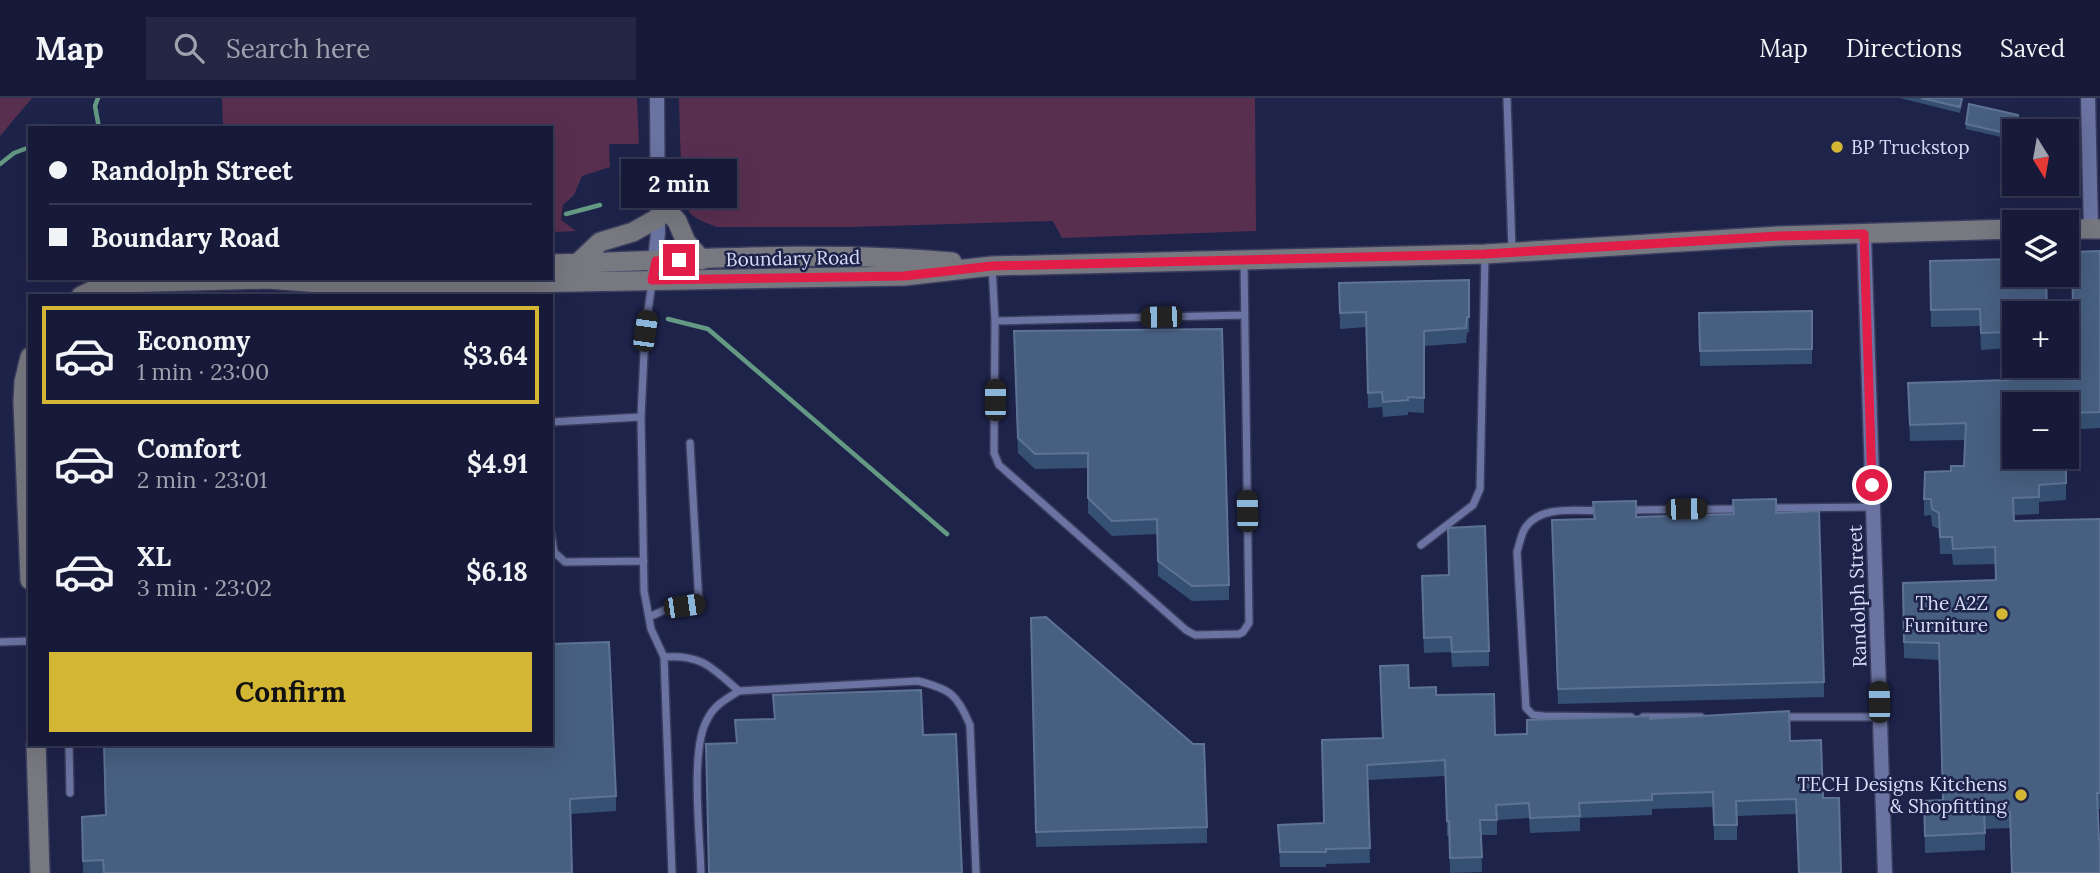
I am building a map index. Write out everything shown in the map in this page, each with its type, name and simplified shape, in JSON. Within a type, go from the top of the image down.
[{"type":"main road","points":[[578,263],[600,242],[628,234],[658,210],[677,221],[686,242],[702,260]]},
{"type":"main road","name":"Boundary Road","points":[[553,264],[578,263],[654,270],[904,276],[992,266],[1485,254],[1779,236],[2002,229]]},
{"type":"main road","name":"Boundary Road","points":[[553,275],[654,270],[702,260],[883,256],[992,266]]},
{"type":"main road","name":"Boundary Road","points":[[85,294],[103,286],[119,283],[234,280]]},
{"type":"main road","name":"Boundary Road","points":[[284,280],[358,286],[469,280]]},
{"type":"main road","points":[[28,365],[23,402],[28,529]]},
{"type":"main road","points":[[36,746],[40,873]]},
{"type":"street","points":[[654,270],[658,210],[657,98]]},
{"type":"street","points":[[2088,98],[2096,229]]},
{"type":"street","name":"Randolph Street","points":[[1864,234],[1885,873]]},
{"type":"lane","points":[[1507,98],[1512,252]]},
{"type":"lane","points":[[1422,545],[1473,505],[1480,489],[1485,254]]},
{"type":"lane","points":[[992,266],[995,321],[994,453],[999,465],[1186,630],[1200,635],[1239,634],[1249,623],[1244,259]]},
{"type":"lane","points":[[654,270],[645,331],[641,417],[643,561],[644,591],[651,629],[664,657],[672,873]]},
{"type":"lane","points":[[995,321],[1244,315]]},
{"type":"lane","points":[[553,422],[641,417]]},
{"type":"lane","points":[[649,617],[669,608],[699,604],[690,443]]},
{"type":"lane","points":[[1761,508],[1873,507]]},
{"type":"lane","points":[[1622,510],[1748,509]]},
{"type":"lane","points":[[1608,510],[1552,511],[1538,517],[1524,528],[1517,552],[1526,708],[1533,715],[1544,716],[1712,717]]},
{"type":"lane","points":[[553,546],[554,552],[565,562],[643,561]]},
{"type":"lane","points":[[0,642],[28,641]]},
{"type":"lane","points":[[664,657],[685,656],[707,664],[739,691]]},
{"type":"lane","points":[[701,873],[697,751],[705,721],[718,704],[739,691],[918,681],[944,687],[962,705],[970,725],[976,873]]},
{"type":"lane","points":[[1768,717],[1880,717]]},
{"type":"lane","points":[[69,746],[70,793]]},
{"type":"shaded area","points":[[0,98],[32,98],[0,136]]},
{"type":"shaded area","points":[[222,98],[637,98],[639,144],[609,144],[610,167],[582,176],[574,195],[563,205],[561,220],[576,231],[553,232],[553,126],[223,126]]},
{"type":"shaded area","points":[[679,98],[1255,98],[1256,231],[1062,238],[1053,221],[852,227],[717,227],[694,216],[685,202]]},
{"type":"building","points":[[1921,98],[1962,98],[1960,107]]},
{"type":"building","points":[[1969,104],[2018,115],[2017,119],[2002,119],[2002,132],[1966,124]]},
{"type":"building","points":[[2100,251],[2100,412],[2079,413],[2079,392],[2002,392],[2002,469],[2066,470],[2066,483],[2039,485],[2039,497],[2013,498],[2014,521],[2100,519],[2100,793],[2097,793],[2100,873],[2012,873],[2010,812],[1984,812],[1985,833],[1925,836],[1924,801],[1943,800],[1939,643],[1904,642],[1903,583],[1996,580],[1995,547],[1953,549],[1952,537],[1940,537],[1939,513],[1932,509],[1931,499],[1924,499],[1925,472],[1951,471],[1951,466],[1964,466],[1966,423],[1910,425],[1908,383],[2079,378],[2079,301],[2073,301],[2073,287],[2079,287],[2079,252]]},
{"type":"building","points":[[2002,259],[2002,287],[2046,287],[2047,301],[2002,301],[2002,332],[1981,333],[1980,309],[1931,310],[1930,261]]},
{"type":"building","points":[[1469,280],[1469,317],[1466,328],[1424,331],[1424,398],[1408,397],[1408,400],[1383,402],[1382,392],[1368,393],[1366,312],[1340,313],[1339,283]]},
{"type":"building","points":[[1812,311],[1812,349],[1700,351],[1699,313]]},
{"type":"building","points":[[1222,329],[1229,585],[1192,586],[1158,561],[1157,519],[1112,521],[1088,498],[1088,453],[1035,454],[1018,438],[1014,331]]},
{"type":"building","points":[[1776,499],[1776,513],[1819,511],[1824,682],[1558,689],[1552,520],[1595,519],[1593,502],[1636,501],[1636,517],[1734,514],[1733,500]]},
{"type":"building","points":[[1485,526],[1489,651],[1452,652],[1451,637],[1424,638],[1422,576],[1449,575],[1448,528]]},
{"type":"building","points":[[1046,617],[1193,744],[1204,744],[1207,827],[1036,832],[1031,618]]},
{"type":"building","points":[[609,642],[616,796],[570,799],[572,873],[104,873],[103,860],[83,861],[82,817],[106,815],[104,746],[553,746],[553,644]]},
{"type":"building","points":[[1408,665],[1409,688],[1436,687],[1436,695],[1494,694],[1495,735],[1527,734],[1527,720],[1650,716],[1650,719],[1789,711],[1790,741],[1821,740],[1823,798],[1839,798],[1841,873],[1799,873],[1796,799],[1736,801],[1737,825],[1714,825],[1713,792],[1652,794],[1652,800],[1579,803],[1580,816],[1530,818],[1529,803],[1496,805],[1497,820],[1480,820],[1482,857],[1450,858],[1445,760],[1367,765],[1370,848],[1280,852],[1278,825],[1324,823],[1322,740],[1383,738],[1380,666]]},
{"type":"building","points":[[921,690],[923,735],[956,734],[962,873],[709,873],[706,744],[737,743],[735,720],[775,719],[773,695]]},
{"type":"waterway","points":[[98,98],[95,106],[99,126]]},
{"type":"waterway","points":[[0,164],[14,153],[28,148]]},
{"type":"waterway","points":[[566,214],[600,205]]},
{"type":"waterway","points":[[668,319],[708,329],[947,534]]},
{"type":"place","name":"BP Truckstop","points":[[1837,147]]},
{"type":"place","name":"The A2Z Furniture","points":[[2002,614]]},
{"type":"place","name":"TECH Designs Kitchens & Shopfitting","points":[[2021,795]]},
{"type":"route","points":[[679,260],[656,261],[652,280],[904,276],[992,266],[1485,254],[1779,236],[1864,234],[1872,485]]}]
